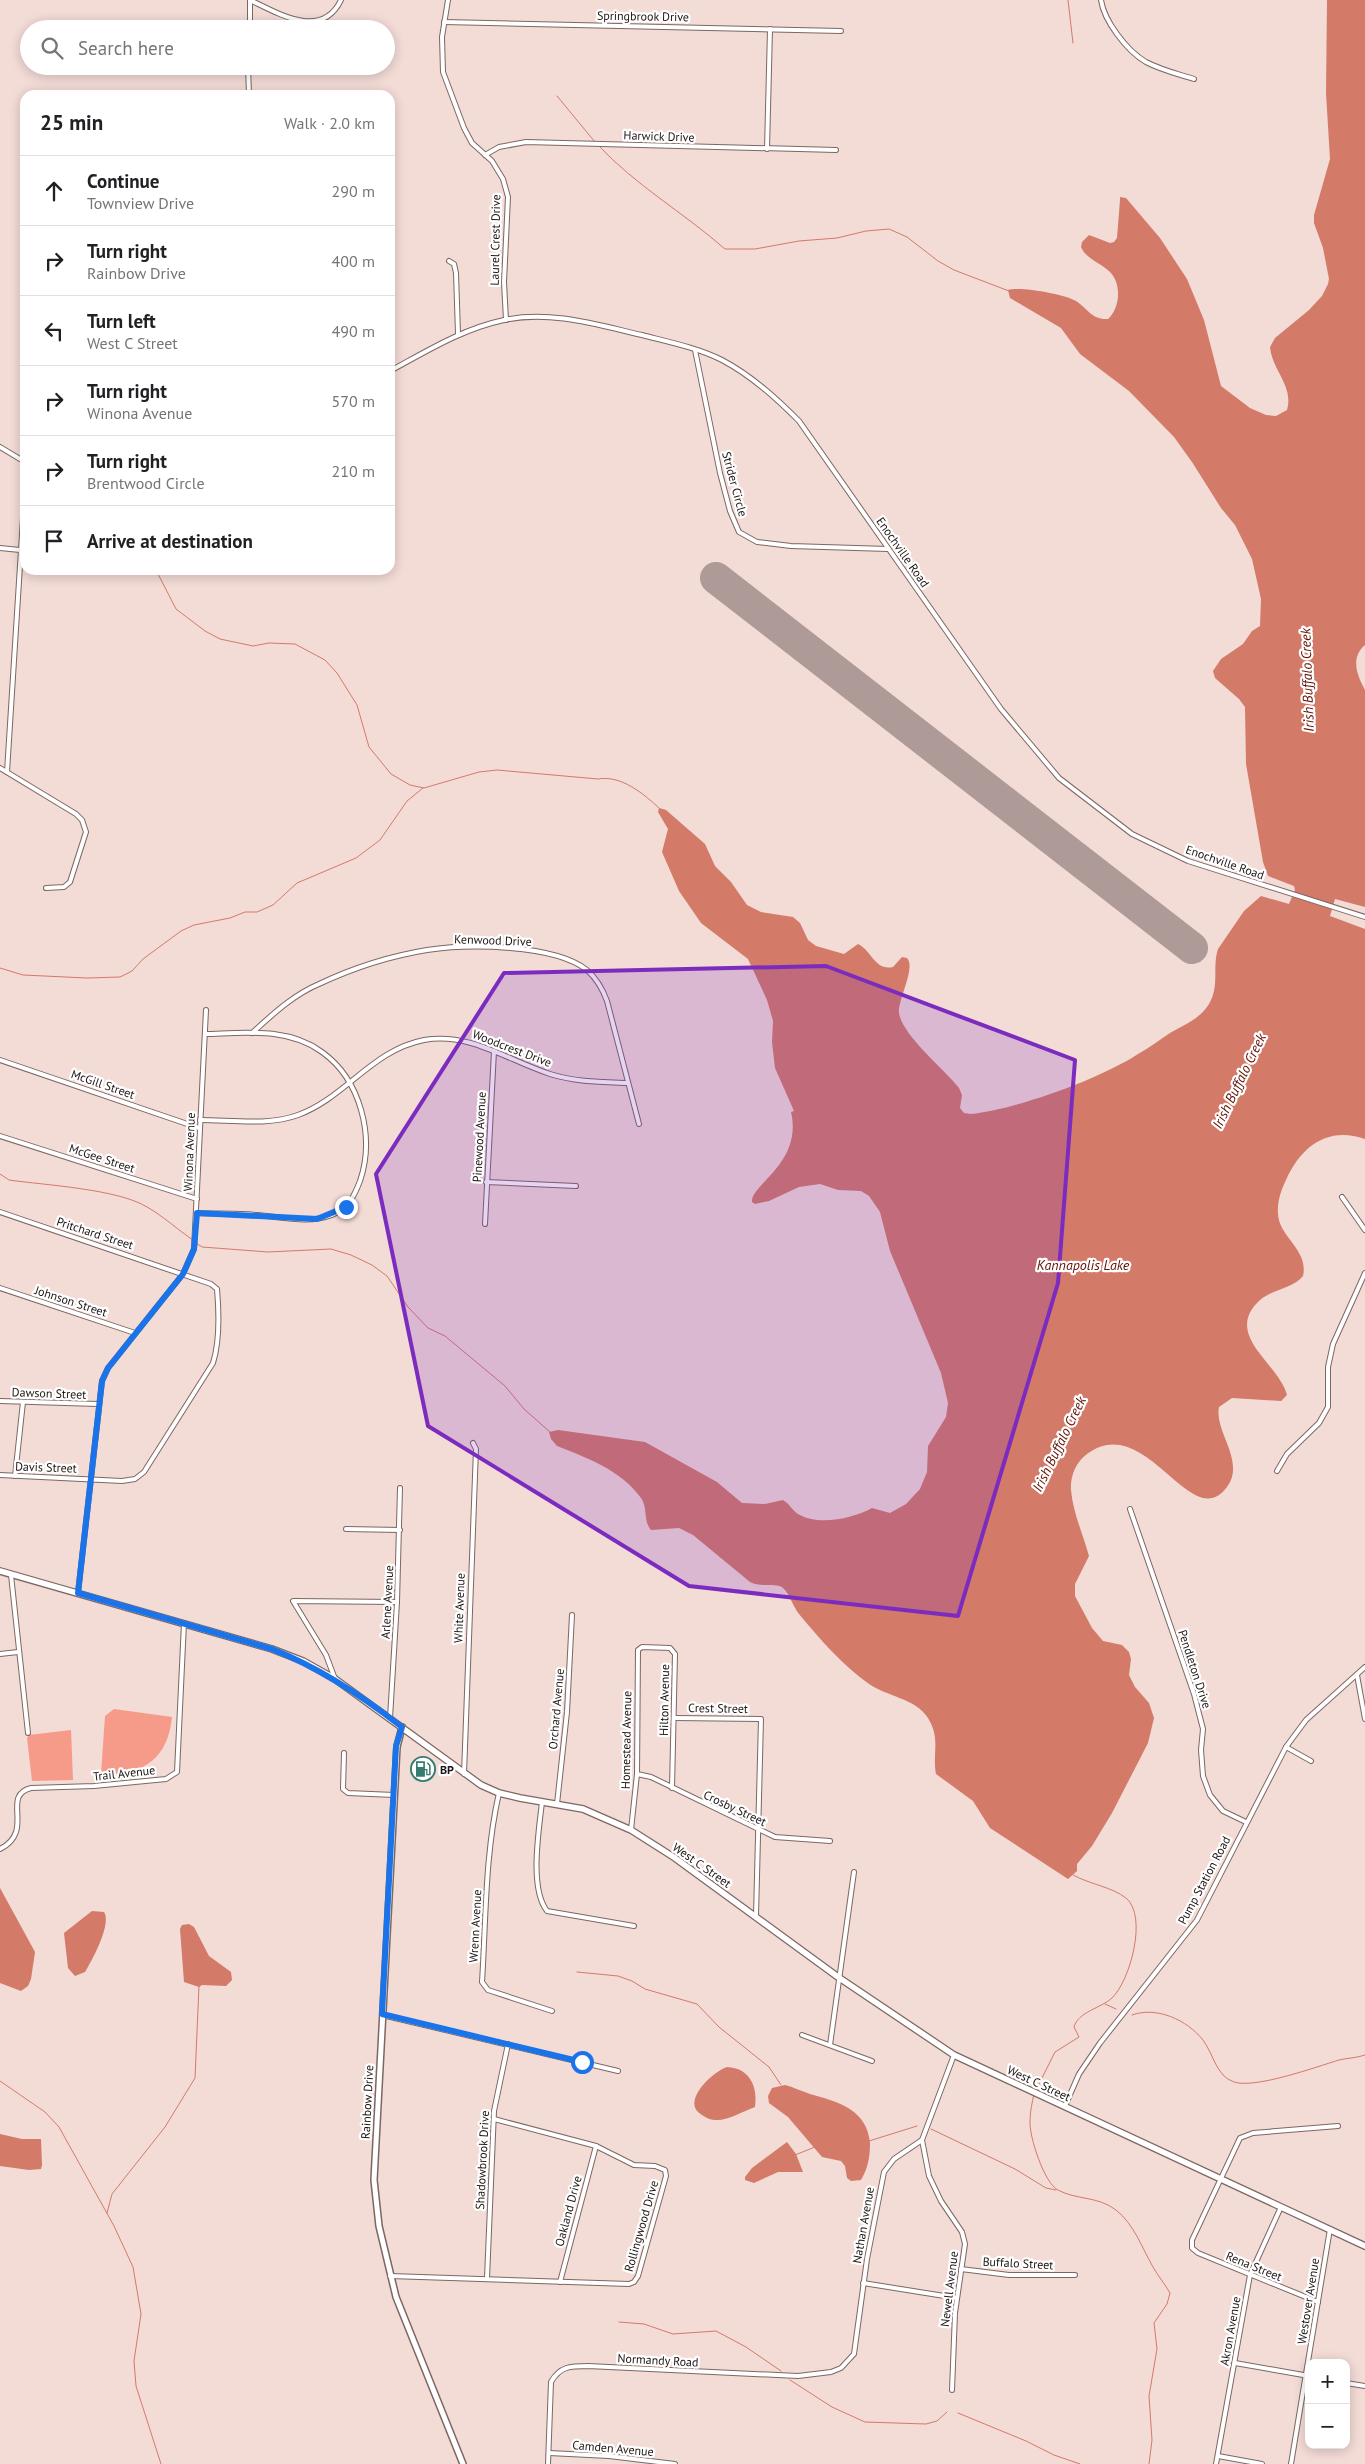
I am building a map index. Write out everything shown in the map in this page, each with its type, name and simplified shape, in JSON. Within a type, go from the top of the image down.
[{"type":"main road","name":"West C Street","points":[[0,1572],[184,1623],[272,1649],[303,1661],[335,1679],[464,1774],[499,1793],[583,1810],[631,1830],[675,1858],[838,1977],[954,2055],[1365,2246]]},
{"type":"street","points":[[250,20],[250,0],[297,20]]},
{"type":"street","points":[[308,20],[326,18],[336,11],[341,0]]},
{"type":"street","name":"Laurel Crest Drive","points":[[448,0],[441,55],[443,72],[464,128],[472,143],[492,161],[503,179],[508,197],[504,282],[506,320]]},
{"type":"street","points":[[1101,0],[1106,19],[1124,42],[1144,61],[1194,79]]},
{"type":"street","name":"Springbrook Drive","points":[[444,22],[841,31]]},
{"type":"street","points":[[766,149],[770,29]]},
{"type":"street","points":[[248,75],[249,90]]},
{"type":"street","name":"Harwick Drive","points":[[484,155],[499,147],[526,142],[836,150]]},
{"type":"street","points":[[449,261],[454,264],[456,273],[458,334]]},
{"type":"street","name":"Enochville Road","points":[[395,368],[458,334],[506,320],[542,317],[569,319],[696,350],[720,359],[743,372],[776,398],[799,421],[1001,709],[1059,778],[1132,834],[1188,861],[1365,917]]},
{"type":"street","name":"Strider Circle","points":[[696,350],[720,473],[730,511],[739,532],[757,542],[791,546],[888,549]]},
{"type":"street","points":[[0,447],[20,459]]},
{"type":"street","points":[[0,548],[20,550],[7,772]]},
{"type":"street","points":[[0,768],[76,814],[85,826],[85,840],[70,882],[64,887],[46,888]]},
{"type":"street","name":"Kenwood Drive","points":[[252,1033],[298,994],[318,984],[375,963],[429,950],[461,948],[529,950],[573,963],[587,970],[602,988],[639,1124]]},
{"type":"street","name":"Winona Avenue","points":[[78,1593],[102,1381],[108,1368],[183,1274],[194,1249],[206,1010]]},
{"type":"street","points":[[197,1213],[317,1219],[346,1207],[355,1193],[362,1176],[367,1136],[350,1082],[328,1057],[310,1045],[279,1034],[205,1034]]},
{"type":"street","name":"Woodcrest Drive","points":[[200,1120],[271,1120],[298,1115],[320,1104],[379,1058],[403,1046],[424,1040],[447,1039],[470,1042],[550,1074],[572,1080],[628,1083]]},
{"type":"street","name":"Pinewood Avenue","points":[[485,1224],[494,1051]]},
{"type":"street","name":"McGill Street","points":[[0,1060],[199,1128]]},
{"type":"street","name":"McGee Street","points":[[0,1136],[197,1199]]},
{"type":"street","points":[[486,1182],[576,1186]]},
{"type":"street","points":[[1342,1197],[1365,1230]]},
{"type":"street","name":"Pritchard Street","points":[[0,1212],[183,1274],[211,1284],[216,1289],[216,1354],[213,1363],[144,1472],[135,1478],[122,1481],[91,1479]]},
{"type":"street","points":[[1277,1470],[1287,1454],[1320,1423],[1328,1407],[1328,1367],[1333,1344],[1365,1273]]},
{"type":"street","name":"Johnson Street","points":[[0,1288],[135,1333]]},
{"type":"street","name":"Dawson Street","points":[[0,1401],[98,1404]]},
{"type":"street","points":[[15,1476],[23,1402]]},
{"type":"street","name":"White Avenue","points":[[464,1774],[476,1449],[472,1443]]},
{"type":"street","name":"Davis Street","points":[[0,1475],[91,1479]]},
{"type":"street","name":"Arlene Avenue","points":[[390,1718],[397,1602],[400,1488]]},
{"type":"street","name":"Pendleton Drive","points":[[1130,1509],[1191,1685],[1204,1729],[1201,1750],[1203,1776],[1210,1795],[1223,1811],[1246,1822]]},
{"type":"street","points":[[346,1529],[400,1530]]},
{"type":"street","points":[[11,1575],[28,1733]]},
{"type":"street","points":[[335,1679],[326,1656],[293,1601],[397,1602]]},
{"type":"street","name":"Orchard Avenue","points":[[557,1804],[567,1712],[572,1615]]},
{"type":"street","name":"Trail Avenue","points":[[0,1849],[14,1839],[17,1831],[16,1802],[22,1790],[166,1779],[177,1772],[184,1623]]},
{"type":"street","name":"Hilton Avenue","points":[[638,1650],[642,1647],[662,1647],[670,1648],[675,1654],[672,1788]]},
{"type":"street","name":"Homestead Avenue","points":[[631,1830],[637,1774],[638,1650]]},
{"type":"street","points":[[0,1654],[18,1652]]},
{"type":"street","name":"Pump Station Road","points":[[1065,2106],[1079,2074],[1100,2043],[1197,1920],[1286,1747],[1306,1720],[1365,1667]]},
{"type":"street","points":[[1356,1675],[1365,1719]]},
{"type":"street","name":"Crest Street","points":[[674,1718],[760,1719],[758,1830]]},
{"type":"street","name":"Rainbow Drive","points":[[402,1727],[396,1746],[374,2180],[379,2226],[390,2276],[463,2464]]},
{"type":"street","points":[[1286,1747],[1311,1761]]},
{"type":"street","points":[[344,1753],[343,1789],[348,1793],[394,1795]]},
{"type":"street","name":"Crosby Street","points":[[637,1774],[651,1776],[775,1837],[830,1841]]},
{"type":"street","name":"Wrenn Avenue","points":[[499,1793],[492,1822],[482,1982],[488,1990],[552,2011]]},
{"type":"street","points":[[542,1802],[537,1867],[542,1904],[547,1910],[634,1926]]},
{"type":"street","points":[[756,1916],[758,1830]]},
{"type":"street","points":[[830,2045],[854,1872]]},
{"type":"street","points":[[382,2014],[618,2071]]},
{"type":"street","points":[[802,2035],[872,2061]]},
{"type":"street","name":"Shadowbrook Drive","points":[[487,2278],[494,2119],[508,2044]]},
{"type":"street","points":[[922,2140],[954,2055]]},
{"type":"street","name":"Rollingwood Drive","points":[[390,2276],[629,2284],[634,2282],[638,2276],[663,2186],[665,2170],[661,2167],[634,2165],[596,2146],[494,2119]]},
{"type":"street","points":[[1221,2179],[1240,2138],[1253,2133],[1338,2126]]},
{"type":"street","name":"Newell Avenue","points":[[922,2140],[929,2176],[941,2201],[962,2232],[965,2244],[957,2298],[952,2390]]},
{"type":"street","name":"Nathan Avenue","points":[[848,2362],[856,2346],[863,2283],[884,2172],[894,2159],[922,2140]]},
{"type":"street","name":"Oakland Drive","points":[[560,2282],[596,2146]]},
{"type":"street","name":"Rena Street","points":[[1221,2179],[1192,2240],[1192,2248],[1198,2253],[1318,2302]]},
{"type":"street","name":"Akron Avenue","points":[[1216,2464],[1250,2275],[1281,2206]]},
{"type":"street","name":"Westover Avenue","points":[[1310,2359],[1330,2229]]},
{"type":"street","name":"Buffalo Street","points":[[961,2269],[1008,2275],[1074,2275]]},
{"type":"street","points":[[863,2283],[957,2298]]},
{"type":"street","name":"Normandy Road","points":[[548,2464],[551,2382],[556,2374],[564,2368],[588,2366],[789,2376],[831,2372],[848,2362]]},
{"type":"street","points":[[1235,2362],[1305,2375]]},
{"type":"street","points":[[1350,2384],[1365,2386]]},
{"type":"street","name":"Westover Avenue","points":[[1291,2464],[1305,2392]]},
{"type":"street","name":"Camden Avenue","points":[[549,2453],[609,2456],[675,2464]]},
{"type":"street","points":[[1218,2456],[1262,2464]]},
{"type":"highlighted area","points":[[826,966],[1075,1060],[1058,1283],[958,1616],[689,1586],[428,1426],[376,1174],[504,973]]},
{"type":"shaded area","points":[[114,1709],[172,1717],[165,1744],[150,1762],[128,1772],[101,1774],[105,1716]]},
{"type":"shaded area","points":[[71,1730],[73,1780],[32,1781],[27,1738],[29,1735]]},
{"type":"water","name":"Kannapolis Lake","points":[[1327,0],[1365,0],[1365,645],[1360,650],[1356,667],[1365,690],[1365,907],[1335,899],[1330,916],[1365,929],[1365,1139],[1339,1135],[1317,1142],[1299,1158],[1282,1188],[1278,1214],[1283,1230],[1302,1259],[1304,1267],[1303,1276],[1293,1284],[1260,1300],[1250,1313],[1247,1325],[1256,1349],[1282,1383],[1287,1395],[1281,1401],[1232,1398],[1219,1407],[1221,1426],[1232,1457],[1233,1467],[1232,1477],[1227,1487],[1213,1498],[1198,1496],[1182,1486],[1148,1458],[1129,1447],[1108,1445],[1087,1454],[1074,1470],[1071,1485],[1072,1499],[1089,1556],[1075,1584],[1075,1596],[1092,1628],[1103,1641],[1122,1645],[1129,1652],[1131,1659],[1129,1675],[1135,1687],[1149,1703],[1154,1718],[1148,1743],[1112,1813],[1092,1846],[1077,1864],[1077,1871],[1068,1879],[990,1828],[973,1801],[936,1774],[934,1733],[923,1711],[909,1702],[869,1684],[850,1669],[799,1614],[783,1588],[776,1585],[759,1585],[750,1582],[693,1535],[679,1528],[651,1530],[647,1523],[643,1502],[633,1488],[614,1472],[557,1446],[551,1439],[549,1432],[558,1430],[645,1442],[717,1482],[742,1503],[765,1504],[783,1500],[800,1515],[817,1520],[827,1520],[847,1518],[872,1508],[890,1513],[906,1504],[920,1489],[927,1472],[928,1446],[946,1417],[948,1403],[941,1373],[890,1251],[880,1212],[869,1196],[861,1191],[838,1190],[820,1184],[799,1187],[769,1201],[755,1204],[752,1202],[754,1195],[783,1158],[790,1145],[793,1130],[791,1112],[794,1111],[775,1068],[772,1042],[773,1021],[767,1000],[748,959],[701,923],[679,891],[662,852],[668,829],[658,812],[659,808],[666,810],[705,844],[715,866],[731,882],[747,905],[761,912],[793,917],[800,923],[808,940],[816,946],[844,954],[858,944],[878,963],[887,967],[893,967],[902,957],[907,958],[909,963],[908,976],[899,1007],[902,1022],[916,1042],[959,1088],[962,1095],[960,1108],[964,1113],[971,1114],[1011,1106],[1081,1083],[1122,1064],[1191,1021],[1201,1014],[1209,1004],[1214,990],[1218,949],[1244,911],[1261,896],[1289,904],[1295,890],[1294,886],[1268,876],[1263,862],[1246,764],[1245,707],[1239,699],[1215,678],[1213,671],[1221,659],[1243,644],[1252,631],[1260,626],[1261,599],[1252,559],[1235,525],[1221,508],[1174,437],[1129,391],[1080,354],[1061,328],[1010,298],[1008,290],[1031,290],[1070,298],[1094,316],[1108,319],[1115,309],[1118,296],[1114,277],[1086,255],[1081,247],[1082,242],[1089,235],[1110,243],[1114,242],[1117,238],[1120,197],[1126,198],[1160,238],[1187,279],[1204,320],[1221,386],[1250,408],[1266,415],[1276,416],[1287,410],[1288,393],[1274,363],[1270,347],[1275,338],[1309,310],[1322,296],[1329,279],[1323,248],[1314,223],[1314,215],[1330,159],[1326,93]]},
{"type":"water","points":[[0,1888],[35,1952],[31,1979],[28,1986],[21,1991],[0,1983]]},
{"type":"water","points":[[92,1911],[104,1912],[106,1918],[103,1933],[85,1972],[75,1976],[68,1968],[64,1933]]},
{"type":"water","points":[[189,1924],[194,1927],[209,1956],[231,1972],[232,1980],[226,1986],[202,1985],[199,1987],[184,1982],[180,1929],[182,1925]]},
{"type":"water","points":[[727,2067],[742,2071],[751,2080],[755,2092],[755,2107],[725,2119],[711,2119],[698,2112],[695,2100],[708,2079]]},
{"type":"water","points":[[785,2085],[840,2104],[857,2115],[863,2122],[868,2131],[870,2148],[867,2167],[861,2180],[851,2181],[847,2178],[845,2166],[841,2161],[822,2157],[788,2117],[769,2103],[768,2096],[772,2088]]},
{"type":"water","points":[[0,2134],[22,2139],[41,2139],[41,2169],[29,2170],[0,2166]]},
{"type":"water","points":[[787,2142],[796,2154],[803,2172],[778,2172],[754,2183],[745,2180],[745,2177],[752,2168]]},
{"type":"waterway","points":[[1068,0],[1073,43]]},
{"type":"waterway","points":[[557,96],[595,142]]},
{"type":"waterway","points":[[598,145],[628,173],[725,249],[755,249],[889,229],[907,237],[938,261],[954,270],[1009,291]]},
{"type":"waterway","points":[[159,575],[176,609],[205,631],[220,639],[253,646],[269,643],[295,644],[325,660],[337,673],[357,705],[369,747],[391,774],[410,785],[424,788],[479,772],[497,770],[598,779],[607,778],[631,786],[660,809]]},
{"type":"waterway","points":[[0,968],[23,975],[87,978],[120,977],[132,971],[143,959],[181,931],[194,925],[230,918],[245,912],[257,912],[273,905],[297,883],[356,858],[380,840],[407,801],[423,788]]},
{"type":"waterway","points":[[0,1174],[9,1180],[100,1192],[134,1201],[147,1207],[193,1240]]},
{"type":"waterway","points":[[196,1243],[202,1247],[268,1252],[331,1249],[351,1255],[372,1265],[387,1276],[408,1307],[428,1328],[445,1336],[505,1386],[524,1409],[550,1432]]},
{"type":"waterway","name":"Irish Buffalo Creek","points":[[1036,2090],[1055,2052],[1079,2037],[1074,2027],[1076,2022],[1085,2014],[1107,2002],[1119,1990],[1125,1978],[1134,1948],[1136,1919],[1132,1907],[1126,1898],[1114,1891],[1073,1875]]},
{"type":"waterway","points":[[577,1972],[618,1976],[632,1981],[645,1989],[697,2004],[719,2027],[769,2067],[781,2085]]},
{"type":"waterway","points":[[107,2213],[112,2194],[165,2127],[195,2078],[199,1986]]},
{"type":"waterway","points":[[1105,2004],[1116,2009]]},
{"type":"waterway","points":[[1132,2015],[1151,2012],[1171,2017],[1189,2026],[1203,2040],[1223,2075],[1234,2082],[1244,2083],[1270,2080],[1339,2060],[1365,2055]]},
{"type":"waterway","points":[[0,2081],[45,2112],[59,2127],[114,2226],[133,2267],[141,2314],[134,2361],[136,2386],[161,2464]]},
{"type":"waterway","name":"Irish Buffalo Creek","points":[[1034,2094],[1030,2114],[1030,2128],[1038,2158],[1053,2186],[1065,2193],[1102,2202],[1116,2210],[1133,2229],[1153,2267],[1170,2293],[1167,2304],[1154,2323],[1157,2349],[1149,2396],[1152,2440],[1149,2464]]},
{"type":"waterway","points":[[869,2141],[917,2126]]},
{"type":"waterway","points":[[931,2129],[1015,2169],[1046,2188],[1056,2190]]},
{"type":"waterway","points":[[795,2155],[815,2147]]},
{"type":"waterway","points":[[619,2322],[644,2324],[673,2334],[716,2331],[746,2347],[781,2371]]},
{"type":"waterway","points":[[790,2380],[832,2407],[865,2422],[926,2424],[937,2421],[947,2412]]},
{"type":"waterway","points":[[958,2413],[1026,2441],[1054,2455],[1080,2464]]},
{"type":"runway","points":[[716,578],[1192,948]]},
{"type":"place","name":"BP","points":[[423,1769]]},
{"type":"route","points":[[346,1207],[332,1215],[317,1219],[197,1213],[194,1249],[183,1274],[108,1368],[102,1381],[78,1593],[272,1649],[303,1661],[335,1679],[402,1727],[396,1746],[382,2014],[582,2062]]}]
